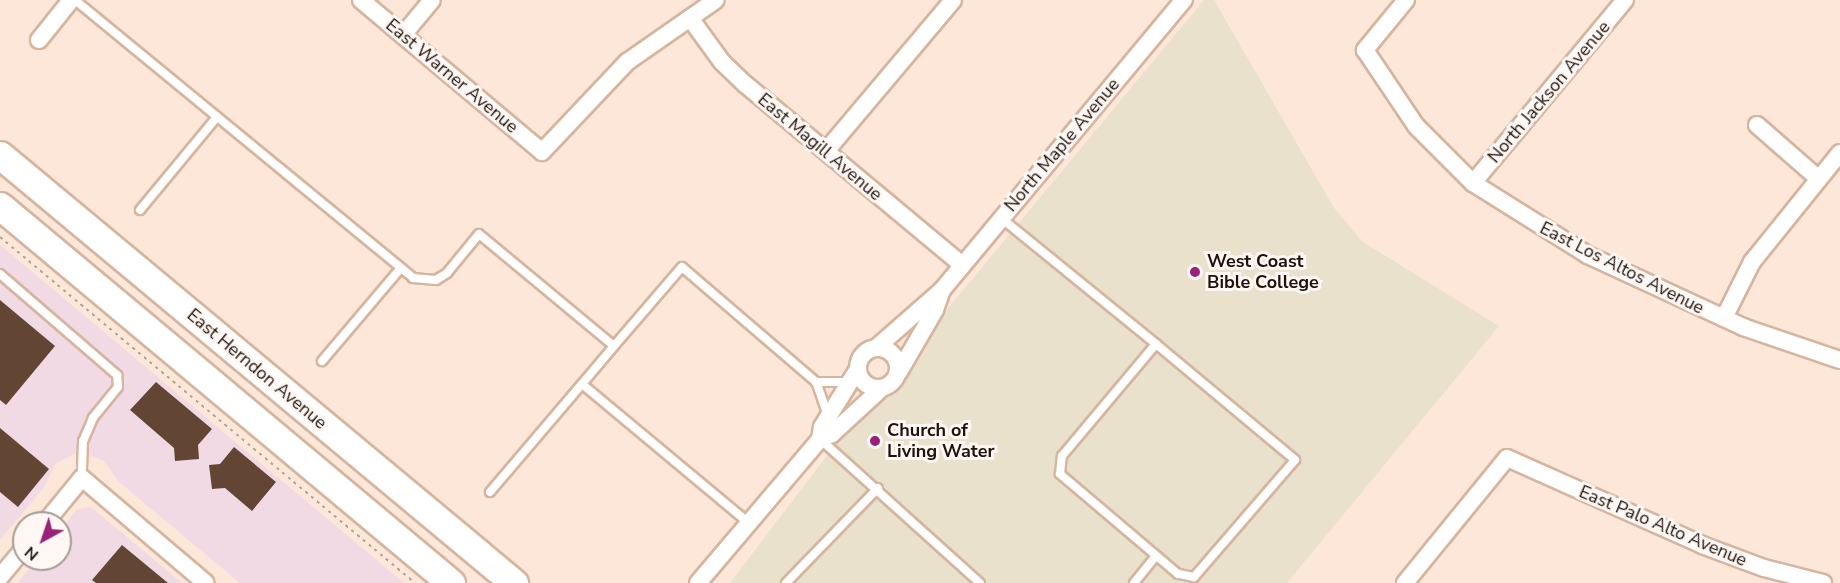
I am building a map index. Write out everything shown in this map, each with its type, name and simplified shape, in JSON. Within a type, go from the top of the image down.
[{"type":"main road","name":"East Herndon Avenue","points":[[0,155],[514,583]]},
{"type":"main road","points":[[0,206],[451,583]]},
{"type":"street","points":[[39,40],[73,0]]},
{"type":"street","name":"East Warner Avenue","points":[[361,0],[542,152],[627,62],[690,18]]},
{"type":"street","points":[[403,35],[432,0]]},
{"type":"street","points":[[690,18],[716,0]]},
{"type":"street","points":[[826,151],[953,0]]},
{"type":"street","name":"North Maple Avenue","points":[[698,583],[820,439],[828,418],[854,375],[861,357],[876,348],[942,290],[1184,0]]},
{"type":"street","name":"East Los Altos Avenue","points":[[1406,0],[1365,50],[1416,126],[1473,183],[1588,255],[1724,318],[1840,360]]},
{"type":"street","name":"North Jackson Avenue","points":[[1473,183],[1625,0]]},
{"type":"street","name":"East Magill Avenue","points":[[690,18],[732,73],[962,265]]},
{"type":"street","points":[[1757,125],[1819,179]]},
{"type":"street","points":[[1724,318],[1752,262],[1840,153]]},
{"type":"street","name":"North Maple Avenue","points":[[820,439],[832,434],[881,389],[893,383],[935,310],[942,290]]},
{"type":"street","points":[[876,348],[893,354],[899,372]]},
{"type":"street","points":[[854,375],[868,386],[881,389]]},
{"type":"street","name":"East Palo Alto Avenue","points":[[1405,583],[1507,458],[1702,545],[1764,568],[1823,583]]},
{"type":"street","points":[[55,511],[82,478],[206,583]]},
{"type":"street","points":[[0,577],[12,562]]},
{"type":"lane","points":[[73,0],[413,278],[436,279],[447,273],[479,234],[614,346]]},
{"type":"lane","points":[[140,210],[218,117]]},
{"type":"lane","points":[[1000,218],[1156,344],[1295,460],[1199,574],[1185,578],[1065,482],[1059,463],[1156,344]]},
{"type":"lane","points":[[490,492],[682,267],[816,382],[828,418]]},
{"type":"lane","points":[[322,361],[401,268]]},
{"type":"lane","points":[[0,274],[117,375],[117,387],[93,418],[83,441],[82,478]]},
{"type":"lane","points":[[816,382],[854,375]]},
{"type":"lane","points":[[582,384],[749,523]]},
{"type":"lane","points":[[820,439],[878,488],[976,581]]},
{"type":"lane","points":[[786,583],[878,488]]},
{"type":"lane","points":[[1134,583],[1156,556]]},
{"type":"path","points":[[0,237],[415,583]]},
{"type":"shaded area","name":"West Coast Bible College","points":[[1204,0],[1214,0],[1334,208],[1363,242],[1499,326],[1287,583],[730,583],[841,437],[903,385],[939,319]]},
{"type":"shaded area","points":[[0,245],[404,583],[240,583],[118,481],[104,461],[80,451],[55,464],[45,486],[24,511],[12,511],[12,526],[0,540]]},
{"type":"shaded area","points":[[91,507],[182,583],[18,583],[28,571],[72,571],[72,515],[77,509]]},
{"type":"building","points":[[0,300],[55,346],[6,405],[0,400]]},
{"type":"building","points":[[156,382],[212,429],[198,445],[199,459],[175,461],[174,448],[130,410]]},
{"type":"building","points":[[0,428],[49,469],[18,507],[0,492]]},
{"type":"building","points":[[234,447],[276,482],[252,511],[225,488],[212,489],[209,465],[220,464]]},
{"type":"building","points":[[122,545],[168,583],[96,583],[92,580]]},
{"type":"place","name":"West Coast Bible College","points":[[1195,272]]},
{"type":"place","name":"Church of Living Water","points":[[875,441]]}]
